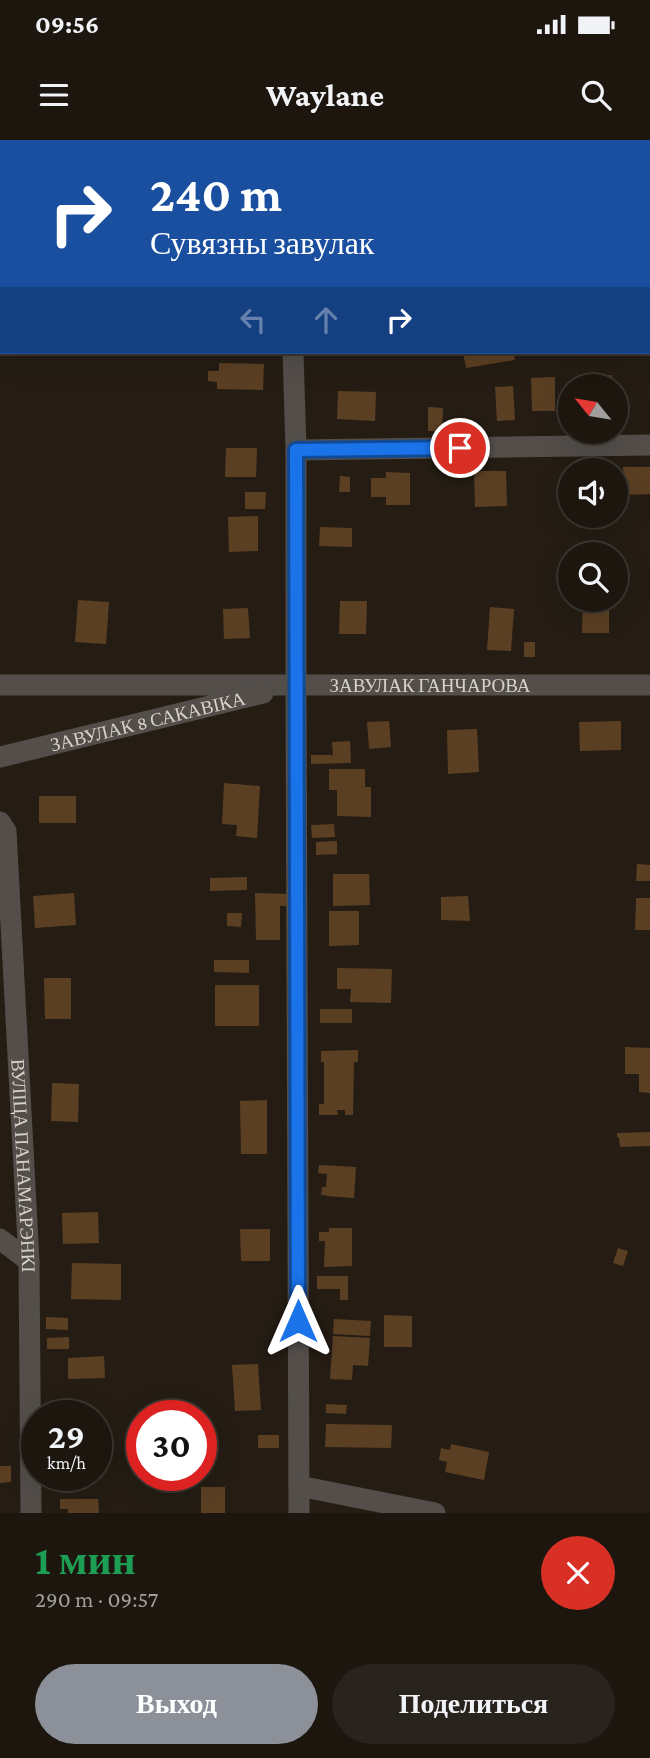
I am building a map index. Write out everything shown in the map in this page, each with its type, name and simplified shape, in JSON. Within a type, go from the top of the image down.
[{"type":"street","points":[[293,354],[296,450],[299,1513]]},
{"type":"street","points":[[296,450],[650,445]]},
{"type":"street","name":"ЗАВУЛАК ГАНЧАРОВА","points":[[0,685],[650,685]]},
{"type":"street","name":"ЗАВУЛАК 8 САКАВІКА","points":[[0,757],[296,686]]},
{"type":"street","name":"ВУЛІЦА ПАНАМАРЭНКІ","points":[[0,822],[6,831],[29,1261],[31,1513]]},
{"type":"street","points":[[0,1239],[29,1261]]},
{"type":"street","points":[[299,1486],[435,1513]]},
{"type":"building","points":[[463,354],[514,354],[515,360],[466,368]]},
{"type":"building","points":[[219,363],[264,364],[263,390],[217,389],[217,382],[208,381],[208,371],[219,371]]},
{"type":"building","points":[[555,377],[555,411],[532,411],[531,378]]},
{"type":"building","points":[[513,386],[515,420],[497,421],[495,387]]},
{"type":"building","points":[[338,391],[376,392],[375,421],[337,419]]},
{"type":"building","points":[[428,407],[443,408],[442,432],[428,431]]},
{"type":"building","points":[[226,448],[257,448],[256,477],[225,477]]},
{"type":"building","points":[[628,467],[650,467],[650,494],[628,495]]},
{"type":"building","points":[[474,471],[506,471],[507,506],[475,507]]},
{"type":"building","points":[[386,472],[410,473],[410,505],[386,505],[386,497],[371,497],[371,478],[386,478]]},
{"type":"building","points":[[340,476],[350,477],[350,492],[339,492]]},
{"type":"building","points":[[245,492],[266,492],[265,509],[245,509]]},
{"type":"building","points":[[258,516],[258,551],[229,552],[228,517]]},
{"type":"building","points":[[320,527],[352,528],[352,547],[319,546]]},
{"type":"building","points":[[78,600],[109,602],[106,644],[75,642]]},
{"type":"building","points":[[340,601],[367,601],[366,634],[339,634]]},
{"type":"building","points":[[490,607],[514,609],[511,651],[487,650]]},
{"type":"building","points":[[248,608],[250,638],[224,639],[223,609]]},
{"type":"building","points":[[583,612],[609,612],[609,633],[582,633]]},
{"type":"building","points":[[524,642],[535,642],[535,657],[524,657]]},
{"type":"building","points":[[389,721],[391,747],[369,749],[367,722]]},
{"type":"building","points":[[621,721],[621,750],[580,751],[579,722]]},
{"type":"building","points":[[477,729],[479,772],[448,774],[447,730]]},
{"type":"building","points":[[350,741],[351,763],[311,764],[311,755],[333,755],[332,742]]},
{"type":"building","points":[[329,769],[365,769],[365,787],[371,787],[371,817],[337,816],[337,790],[329,790]]},
{"type":"building","points":[[224,783],[260,786],[257,838],[236,836],[237,825],[222,824]]},
{"type":"building","points":[[39,796],[76,796],[76,823],[39,823]]},
{"type":"building","points":[[334,824],[335,837],[312,838],[311,825]]},
{"type":"building","points":[[337,841],[337,854],[316,855],[316,842]]},
{"type":"building","points":[[637,864],[650,865],[650,881],[636,881]]},
{"type":"building","points":[[333,874],[369,874],[370,905],[333,906]]},
{"type":"building","points":[[247,877],[247,890],[210,891],[210,878]]},
{"type":"building","points":[[74,893],[76,925],[35,928],[33,896]]},
{"type":"building","points":[[255,893],[288,894],[287,906],[280,906],[280,940],[256,940]]},
{"type":"building","points":[[468,896],[470,921],[441,920],[441,897]]},
{"type":"building","points":[[636,898],[650,898],[650,930],[635,930]]},
{"type":"building","points":[[329,911],[359,911],[359,945],[329,946]]},
{"type":"building","points":[[227,913],[242,913],[241,927],[227,926]]},
{"type":"building","points":[[214,960],[249,960],[249,973],[214,972]]},
{"type":"building","points":[[337,968],[392,969],[391,1003],[350,1002],[351,989],[337,989]]},
{"type":"building","points":[[44,978],[71,978],[71,1019],[45,1019]]},
{"type":"building","points":[[215,985],[259,985],[259,1026],[215,1026]]},
{"type":"building","points":[[320,1009],[352,1009],[352,1023],[320,1023]]},
{"type":"building","points":[[625,1047],[650,1048],[650,1093],[639,1092],[639,1074],[625,1074]]},
{"type":"building","points":[[358,1050],[358,1062],[354,1062],[353,1115],[345,1115],[345,1110],[337,1110],[338,1115],[319,1115],[319,1104],[324,1104],[324,1062],[321,1062],[321,1051]]},
{"type":"building","points":[[52,1083],[79,1084],[78,1122],[51,1121]]},
{"type":"building","points":[[267,1100],[267,1154],[241,1154],[240,1101]]},
{"type":"building","points":[[650,1132],[650,1146],[620,1147],[617,1133]]},
{"type":"building","points":[[319,1165],[356,1167],[354,1198],[321,1195],[322,1187],[326,1187],[327,1174],[318,1173]]},
{"type":"building","points":[[98,1212],[99,1243],[63,1244],[62,1213]]},
{"type":"building","points":[[329,1228],[352,1228],[352,1266],[324,1267],[325,1241],[319,1241],[319,1232],[329,1232]]},
{"type":"building","points":[[240,1229],[270,1229],[270,1261],[241,1261]]},
{"type":"building","points":[[618,1248],[628,1251],[623,1266],[613,1263]]},
{"type":"building","points":[[72,1263],[121,1264],[121,1300],[71,1299]]},
{"type":"building","points":[[317,1276],[348,1276],[348,1300],[340,1300],[340,1289],[317,1289]]},
{"type":"building","points":[[384,1315],[412,1316],[412,1347],[384,1347]]},
{"type":"building","points":[[46,1317],[68,1318],[68,1330],[46,1329]]},
{"type":"building","points":[[334,1319],[371,1321],[370,1336],[333,1334]]},
{"type":"building","points":[[333,1336],[370,1338],[368,1366],[353,1365],[352,1380],[330,1379]]},
{"type":"building","points":[[69,1337],[69,1349],[47,1349],[47,1338]]},
{"type":"building","points":[[104,1356],[105,1378],[68,1379],[68,1358]]},
{"type":"building","points":[[258,1364],[261,1410],[235,1411],[232,1365]]},
{"type":"building","points":[[326,1404],[347,1405],[346,1414],[326,1413]]},
{"type":"building","points":[[326,1424],[392,1425],[391,1448],[325,1447]]},
{"type":"building","points":[[258,1435],[279,1435],[279,1448],[258,1448]]},
{"type":"building","points":[[451,1444],[489,1452],[484,1480],[445,1472],[447,1462],[439,1460],[441,1448],[450,1450]]},
{"type":"building","points":[[0,1466],[11,1466],[11,1482],[0,1483]]},
{"type":"building","points":[[217,1487],[225,1487],[225,1513],[201,1513],[201,1491],[217,1491]]},
{"type":"building","points":[[60,1499],[98,1499],[99,1513],[68,1513],[68,1509],[60,1509]]},
{"type":"route","points":[[298,1321],[296,450],[460,448]]}]
